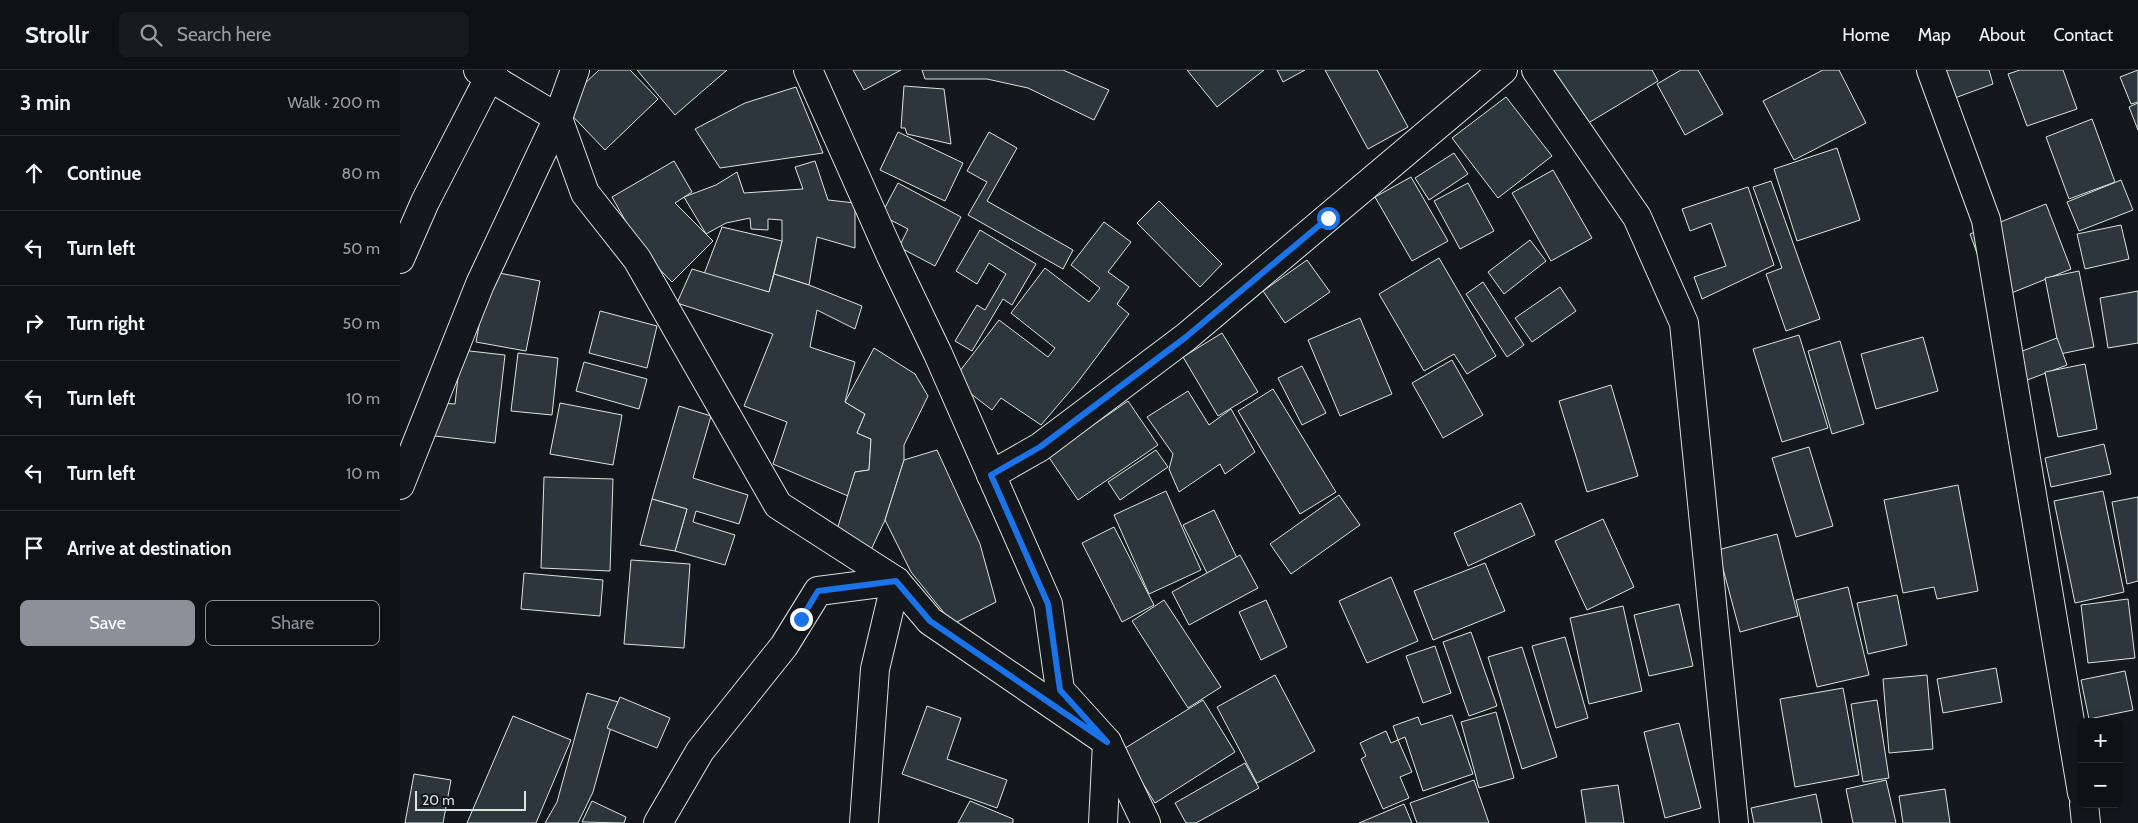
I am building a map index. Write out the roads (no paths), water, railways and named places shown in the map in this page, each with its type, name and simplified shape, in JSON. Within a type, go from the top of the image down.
[{"type":"street","points":[[400,485],[480,284],[558,118],[575,70]]},
{"type":"street","points":[[808,70],[1048,604],[1060,690],[1107,742],[1146,823]]},
{"type":"street","points":[[991,475],[1040,447],[1186,337],[1503,70]]},
{"type":"street","points":[[1536,70],[1637,217],[1684,323],[1734,823]]},
{"type":"street","points":[[1931,70],[1986,220],[2078,769]]},
{"type":"street","points":[[400,259],[425,202],[487,73],[558,118],[585,193],[637,259],[778,505],[896,581],[930,621],[1107,742]]},
{"type":"street","points":[[658,823],[700,751],[784,646],[818,591],[896,581]]},
{"type":"street","points":[[864,823],[875,669],[896,581]]},
{"type":"street","points":[[1103,823],[1107,742]]},
{"type":"street","points":[[2084,808],[2086,823]]}]
